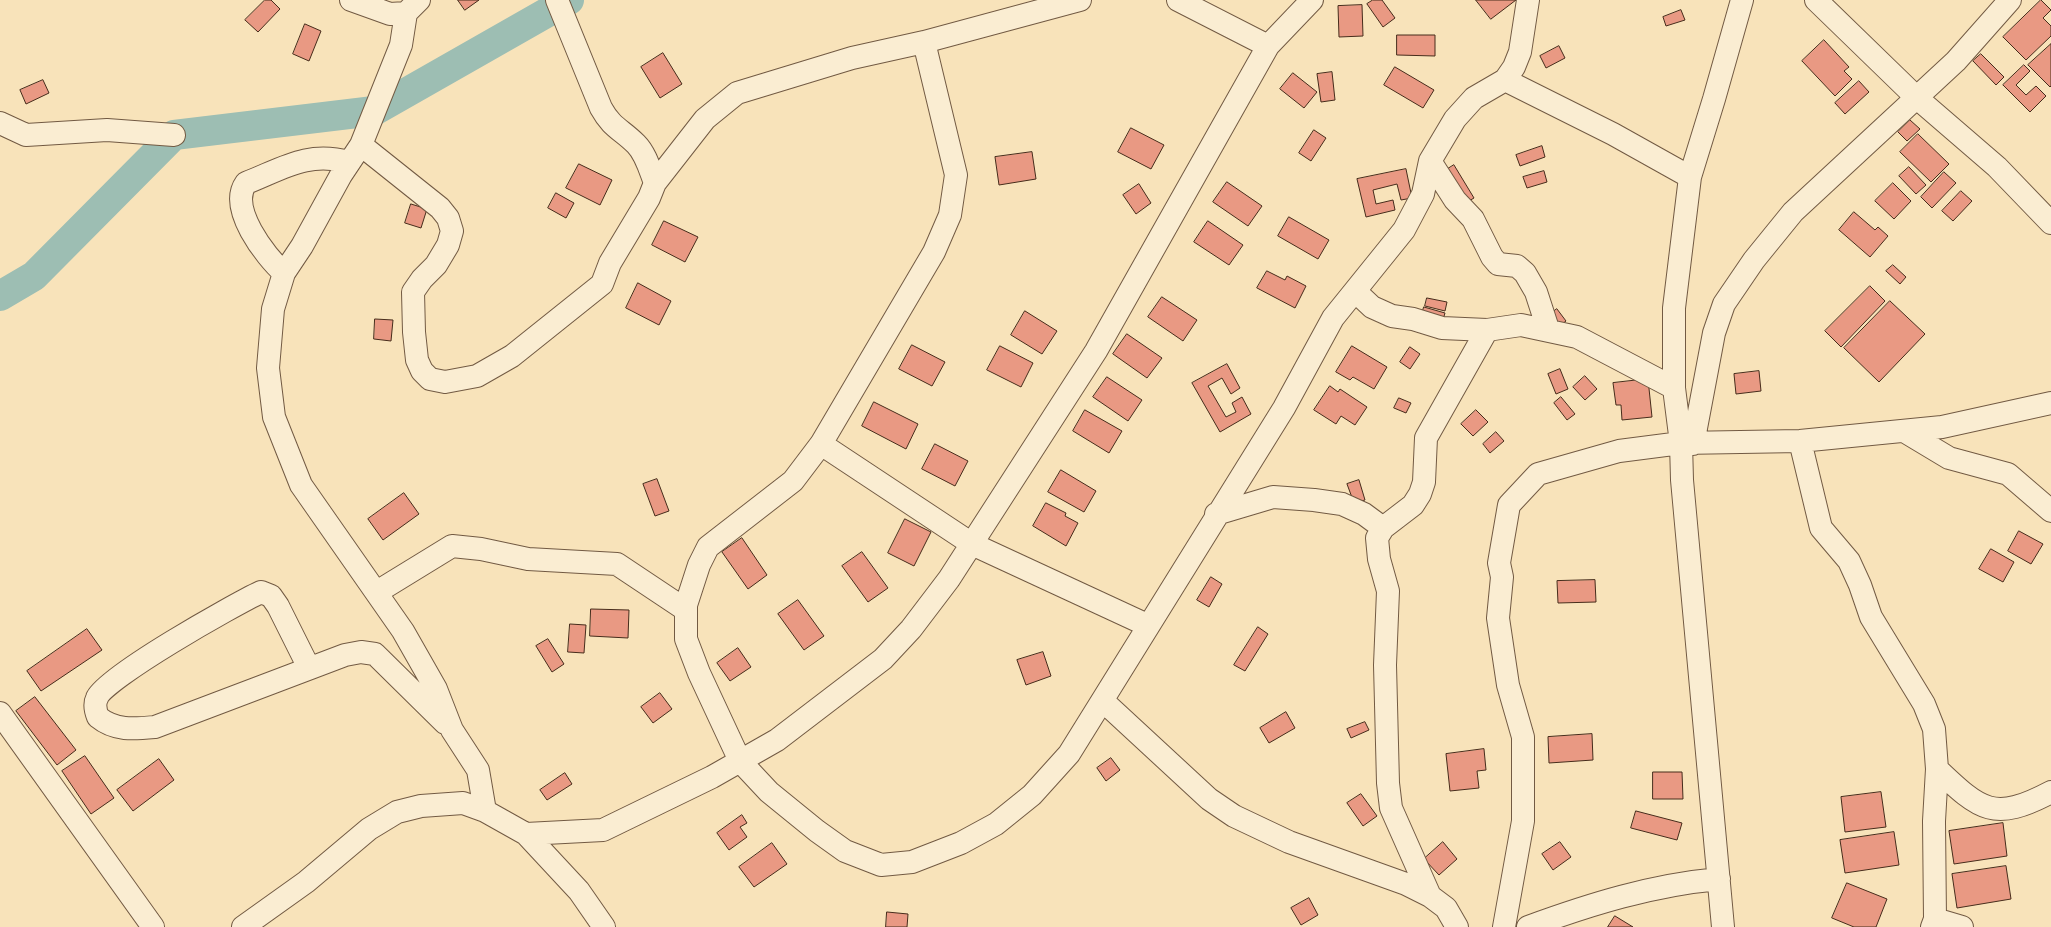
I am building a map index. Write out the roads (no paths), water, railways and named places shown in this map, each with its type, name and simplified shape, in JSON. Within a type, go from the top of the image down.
[{"type":"street","points":[[351,0],[390,14],[413,7]]},
{"type":"street","points":[[557,0],[601,108],[610,124],[637,145],[644,155],[655,183]]},
{"type":"street","points":[[284,273],[273,263],[251,231],[240,202],[241,190],[246,183],[312,158],[355,154],[440,208],[448,218],[452,231],[448,245],[436,265],[414,292],[417,360],[422,371],[430,379],[445,382],[477,376],[512,356],[602,284],[610,263],[649,198],[655,183],[705,119],[723,102],[737,93],[808,70],[924,42],[1080,0]]},
{"type":"street","points":[[1178,0],[1268,46]]},
{"type":"street","points":[[526,834],[603,830],[712,777],[777,740],[883,659],[917,622],[972,544],[1096,351],[1268,46],[1312,0]]},
{"type":"street","points":[[924,42],[956,175],[950,215],[934,252],[821,444],[793,481],[708,547],[699,565],[686,610],[686,639],[699,673],[740,761],[769,792],[845,851],[881,865],[912,862],[961,843],[996,824],[1032,795],[1069,754],[1216,514],[1284,408],[1333,318],[1404,230],[1423,194],[1430,162],[1462,108],[1474,98],[1505,80],[1514,67],[1520,52],[1528,0]]},
{"type":"street","points":[[1687,444],[1674,388],[1674,308],[1690,176],[1742,0]]},
{"type":"street","points":[[1816,0],[1917,98],[1997,167],[2051,223]]},
{"type":"street","points":[[1723,927],[1682,480],[1687,444],[1724,304],[1754,260],[1794,212],[1956,62],[2010,0]]},
{"type":"street","points":[[413,7],[401,45],[355,154],[302,246],[284,273],[273,308],[268,368],[274,417],[301,485],[403,631],[436,689],[452,730],[478,770],[484,811]]},
{"type":"street","points":[[1505,80],[1613,134],[1690,176]]},
{"type":"street","points":[[0,123],[26,135],[107,130],[174,135]]},
{"type":"street","points":[[1430,162],[1456,200],[1473,219],[1492,257],[1498,264],[1517,266],[1525,273],[1536,292],[1548,329]]},
{"type":"street","points":[[1355,290],[1372,307],[1392,316],[1413,319],[1442,328],[1487,330],[1521,325],[1548,329],[1577,337],[1674,388]]},
{"type":"street","points":[[1430,896],[1421,871],[1399,829],[1391,808],[1384,665],[1388,591],[1379,559],[1377,538],[1383,528],[1413,505],[1420,494],[1424,482],[1426,438],[1487,330]]},
{"type":"street","points":[[1504,927],[1523,821],[1523,737],[1508,685],[1498,618],[1502,577],[1498,563],[1509,506],[1538,474],[1619,451],[1687,444],[1800,441],[1942,427],[2051,403]]},
{"type":"street","points":[[1904,431],[1949,458],[2008,474],[2051,511]]},
{"type":"street","points":[[1800,441],[1821,528],[1848,561],[1860,585],[1871,617],[1924,704],[1934,728],[1937,769],[1934,820],[1934,923],[1962,927]]},
{"type":"street","points":[[821,444],[972,544],[1147,626]]},
{"type":"street","points":[[1216,514],[1273,497],[1314,500],[1342,504],[1364,514],[1383,528]]},
{"type":"street","points":[[377,592],[452,546],[481,549],[528,559],[616,564],[686,610]]},
{"type":"street","points":[[308,668],[278,606],[271,596],[261,592],[223,610],[112,682],[97,698],[96,709],[98,717],[113,726],[128,729],[155,727],[308,668],[344,655],[361,652],[375,654],[452,730]]},
{"type":"street","points":[[1103,701],[1202,793],[1234,816],[1289,842],[1406,884],[1430,896],[1446,908],[1457,927]]},
{"type":"street","points":[[0,713],[152,927]]},
{"type":"street","points":[[1937,769],[1973,801],[1991,808],[2008,810],[2028,804],[2051,792]]},
{"type":"street","points":[[243,927],[306,882],[369,829],[397,812],[422,806],[463,803],[484,811],[526,834],[579,891],[604,927]]},
{"type":"street","points":[[1528,927],[1594,903],[1662,886],[1719,879]]},
{"type":"waterway","points":[[0,296],[34,276],[174,135],[374,111],[569,0]]}]
